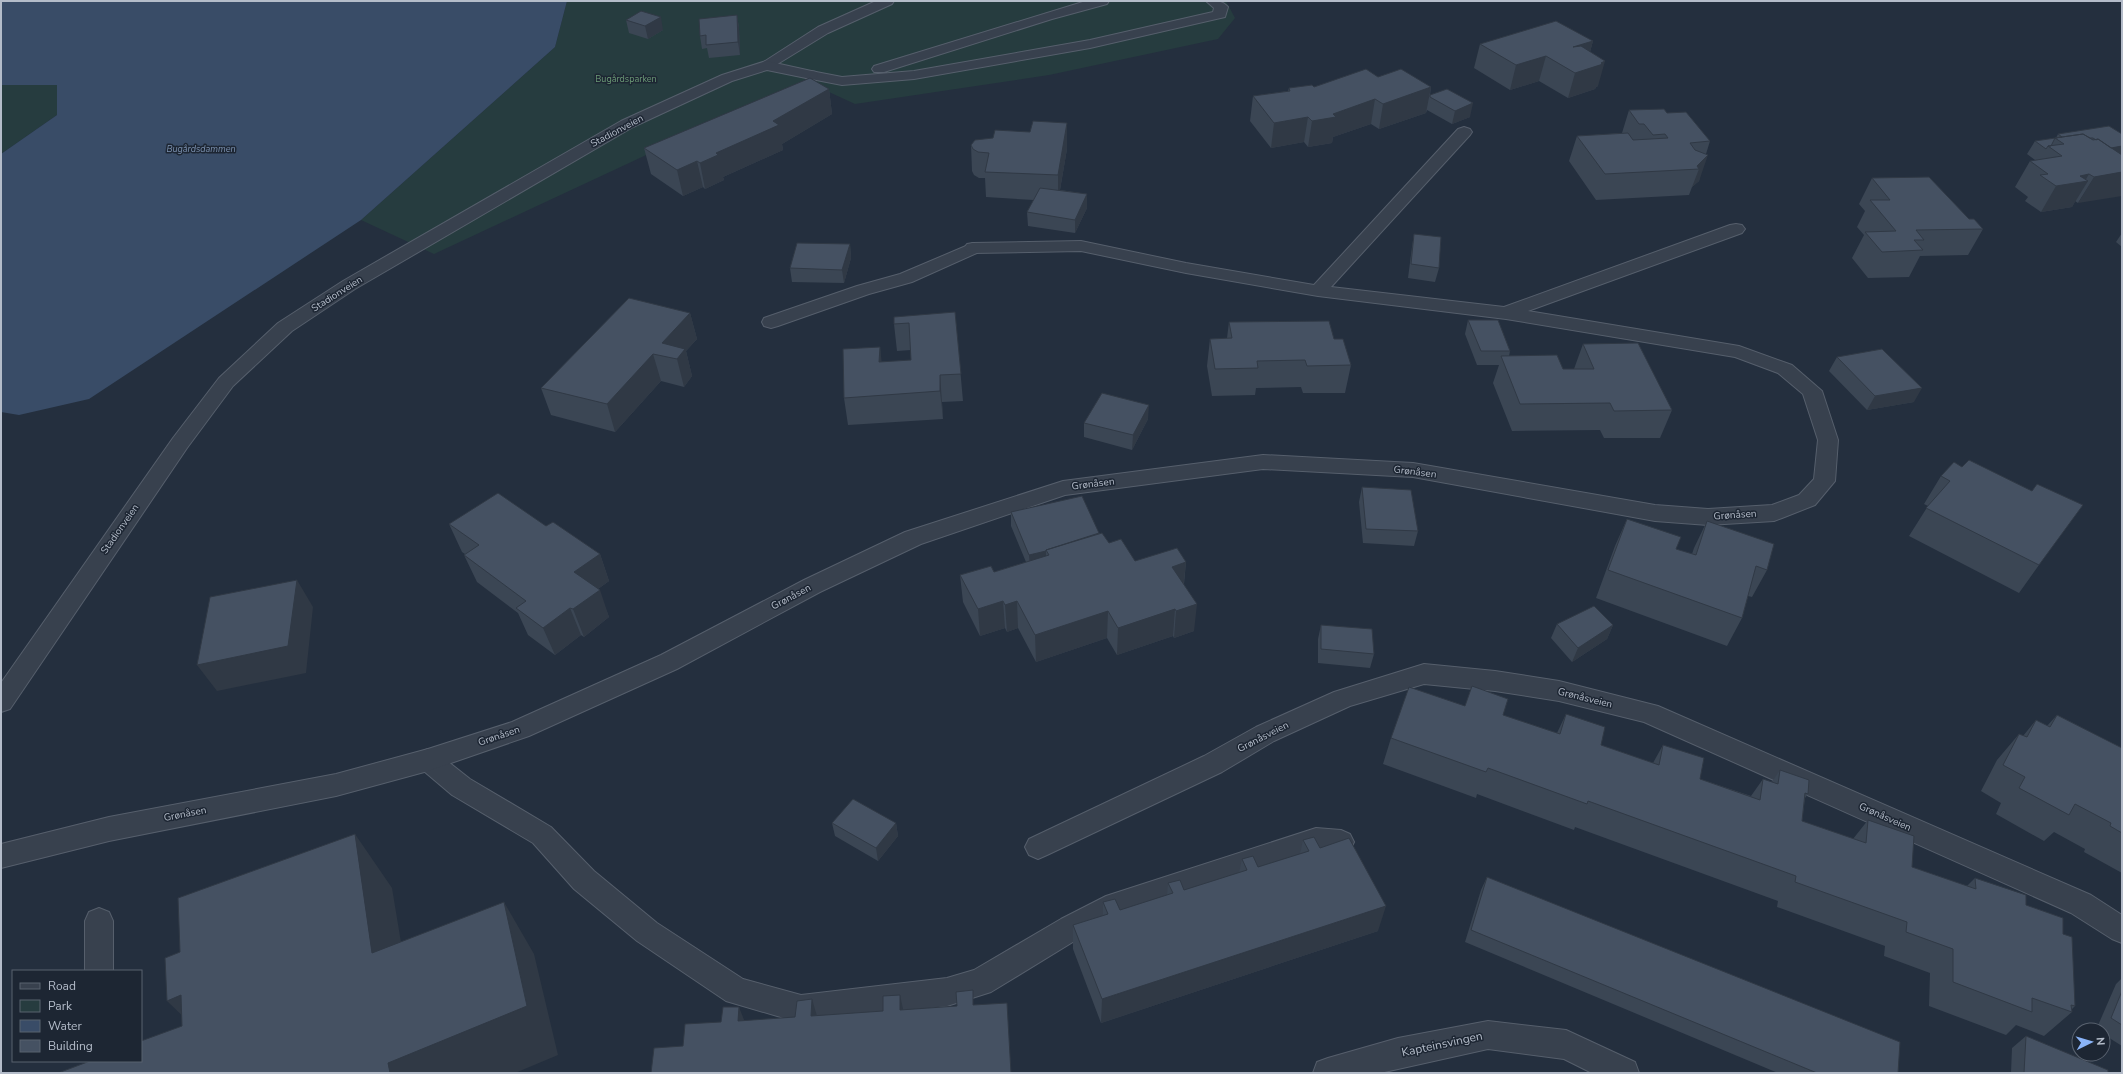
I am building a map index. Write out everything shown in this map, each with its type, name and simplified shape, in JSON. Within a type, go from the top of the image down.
[{"type":"street","name":"Stadionveien","points":[[1,702],[180,442],[226,382],[285,327],[349,285],[627,124],[726,78],[766,65],[823,30],[887,1]]},
{"type":"street","points":[[842,81],[1047,16],[1102,1]]},
{"type":"street","points":[[766,65],[842,81],[914,75],[1090,44],[1212,17],[1220,14],[1221,7],[1213,1]]},
{"type":"street","points":[[1318,291],[1464,132]]},
{"type":"street","name":"Grønåsen","points":[[1506,313],[1736,229]]},
{"type":"street","name":"Grønåsen","points":[[1,856],[109,829],[336,785],[428,760],[520,729],[669,662],[812,586],[913,538],[1063,488],[1263,462],[1413,470],[1655,513],[1708,517],[1774,513],[1807,500],[1824,481],[1828,440],[1812,391],[1785,369],[1739,352],[1506,313],[1318,291],[1186,268],[1081,246],[973,248],[906,278],[863,290],[771,322]]},
{"type":"street","name":"Grønåsveien","points":[[1038,847],[1213,764],[1266,734],[1343,699],[1424,674],[1495,681],[1559,691],[1649,713],[2081,904],[2122,930]]},
{"type":"street","points":[[428,760],[460,787],[542,835],[584,880],[647,932],[736,991],[801,1009],[947,992],[981,982],[1071,928],[1116,905],[1316,840],[1341,842]]},
{"type":"street","points":[[99,921],[99,970]]},
{"type":"street","name":"Kapteinsvingen","points":[[1328,1073],[1398,1053],[1488,1035],[1566,1045],[1624,1073]]},
{"type":"green space","name":"Bugårdsparken","points":[[567,1],[1226,1],[1235,18],[1218,39],[1049,75],[855,104],[805,81],[434,254],[361,220],[555,47]]},
{"type":"green space","points":[[57,84],[57,115],[1,154],[1,85]]},
{"type":"water","name":"Bugårdsdammen","points":[[1,1],[567,1],[555,47],[361,220],[89,399],[19,415],[1,412],[1,154],[57,115],[57,85],[1,85]]},
{"type":"building","points":[[641,11],[661,17],[645,26],[626,20]]},
{"type":"building","points":[[737,15],[738,42],[706,45],[706,35],[700,36],[699,19]]},
{"type":"building","points":[[1556,21],[1593,41],[1573,47],[1581,46],[1605,61],[1601,63],[1603,64],[1575,73],[1546,56],[1516,65],[1480,44]]},
{"type":"building","points":[[1366,69],[1378,77],[1401,69],[1431,87],[1383,104],[1375,99],[1333,114],[1336,117],[1312,121],[1308,117],[1274,123],[1253,96],[1290,91],[1289,88],[1312,85],[1314,87]]},
{"type":"building","points":[[810,78],[829,89],[773,121],[779,125],[716,153],[718,155],[700,163],[697,161],[677,170],[644,148]]},
{"type":"building","points":[[1447,89],[1473,103],[1455,111],[1430,97],[1430,95]]},
{"type":"building","points":[[1664,109],[1667,113],[1686,112],[1710,141],[1690,143],[1695,150],[1708,155],[1697,166],[1699,169],[1605,174],[1577,136],[1628,133],[1633,140],[1668,138],[1665,134],[1653,135],[1644,124],[1639,124],[1629,110]]},
{"type":"building","points":[[1033,121],[1067,123],[1058,175],[985,172],[989,153],[978,152],[973,149],[971,145],[975,140],[993,138],[995,130],[1030,132]]},
{"type":"building","points":[[2109,126],[2122,134],[2122,146],[2111,148],[2098,139],[2096,140],[2090,138],[2083,134],[2062,137],[2058,134]]},
{"type":"building","points":[[2083,134],[2093,140],[2098,139],[2122,155],[2122,172],[2094,177],[2089,174],[2080,176],[2088,181],[2056,186],[2040,175],[2048,174],[2030,161],[2062,156],[2048,146],[2064,144],[2055,138]]},
{"type":"building","points":[[2055,138],[2051,146],[2048,146],[2046,149],[2035,141]]},
{"type":"building","points":[[1929,177],[1969,219],[1974,219],[1983,229],[1916,230],[1924,240],[1914,240],[1923,250],[1882,252],[1865,232],[1896,231],[1870,200],[1890,200],[1872,178]]},
{"type":"building","points":[[1040,188],[1087,194],[1075,220],[1027,212]]},
{"type":"building","points":[[1414,234],[1441,237],[1439,268],[1411,264]]},
{"type":"building","points":[[797,243],[850,244],[842,270],[790,268]]},
{"type":"building","points":[[629,298],[690,313],[662,343],[685,349],[677,359],[653,354],[607,404],[541,388]]},
{"type":"building","points":[[955,312],[961,374],[940,375],[940,391],[844,398],[843,349],[880,347],[879,362],[911,360],[909,323],[894,324],[894,317]]},
{"type":"building","points":[[1468,320],[1498,320],[1510,351],[1481,351]]},
{"type":"building","points":[[1329,321],[1334,339],[1343,339],[1351,365],[1307,366],[1305,360],[1257,361],[1258,368],[1215,369],[1210,339],[1232,338],[1229,322]]},
{"type":"building","points":[[1638,343],[1672,410],[1614,411],[1610,403],[1520,404],[1501,356],[1557,355],[1563,369],[1594,369],[1583,344]]},
{"type":"building","points":[[1882,349],[1922,388],[1875,396],[1837,357]]},
{"type":"building","points":[[1102,393],[1149,405],[1133,435],[1084,423]]},
{"type":"building","points":[[1969,460],[2032,491],[2037,484],[2083,505],[2039,565],[1926,508],[1950,481],[1941,476],[1954,462],[1962,467]]},
{"type":"building","points":[[1362,487],[1411,490],[1418,531],[1366,529]]},
{"type":"building","points":[[498,493],[546,526],[553,522],[600,554],[574,572],[600,590],[573,609],[570,608],[543,628],[516,608],[526,601],[464,555],[479,545],[449,524]]},
{"type":"building","points":[[1082,496],[1099,533],[1046,551],[1029,555],[1011,512]]},
{"type":"building","points":[[1627,519],[1681,537],[1676,549],[1696,555],[1707,521],[1774,544],[1767,570],[1756,566],[1742,618],[1608,570]]},
{"type":"building","points":[[1102,533],[1109,543],[1121,539],[1135,561],[1177,548],[1186,562],[1172,567],[1197,604],[1176,611],[1175,609],[1118,628],[1108,611],[1035,635],[1017,601],[1005,605],[1003,601],[978,609],[960,575],[991,566],[994,572],[1049,555],[1046,550]]},
{"type":"building","points":[[297,580],[288,646],[197,665],[210,597]]},
{"type":"building","points":[[1594,606],[1613,625],[1578,648],[1557,624]]},
{"type":"building","points":[[1321,625],[1372,629],[1374,654],[1321,649]]},
{"type":"building","points":[[1472,686],[1508,699],[1503,715],[1560,734],[1566,714],[1605,727],[1601,745],[1659,765],[1663,745],[1704,758],[1700,779],[1760,800],[1763,779],[1778,784],[1780,770],[1809,780],[1808,794],[1805,793],[1802,821],[1866,843],[1868,820],[1914,836],[1912,867],[1976,889],[1975,878],[2026,895],[2026,905],[2063,918],[2063,934],[2072,937],[2075,1006],[2071,1005],[2072,1012],[2032,998],[2032,1012],[1953,982],[1953,949],[1906,932],[1907,922],[1795,882],[1796,876],[1588,801],[1587,804],[1488,768],[1486,772],[1391,738],[1409,687],[1465,706]]},
{"type":"building","points":[[2057,715],[2122,748],[2122,833],[2110,826],[2111,823],[2075,804],[2069,815],[2019,788],[2025,777],[2003,765],[2019,734],[2027,737],[2036,720],[2050,727]]},
{"type":"building","points":[[853,799],[896,823],[876,848],[832,823]]},
{"type":"building","points":[[355,834],[372,953],[504,902],[527,1006],[388,1063],[390,1073],[58,1073],[87,1062],[142,1062],[142,1041],[182,1026],[181,995],[167,1001],[165,958],[180,952],[178,898]]},
{"type":"building","points":[[1314,837],[1320,848],[1349,838],[1386,906],[1102,999],[1073,925],[1108,914],[1103,902],[1115,899],[1120,910],[1173,893],[1168,883],[1180,880],[1184,890],[1247,870],[1242,859],[1253,856],[1258,867],[1309,851],[1303,840]]},
{"type":"building","points":[[1487,877],[1900,1042],[1898,1073],[1817,1073],[1471,930]]},
{"type":"building","points":[[973,990],[973,1005],[1007,1003],[1011,1073],[651,1073],[654,1048],[683,1046],[685,1024],[721,1022],[723,1007],[739,1007],[738,1021],[795,1017],[797,1001],[812,999],[811,1016],[883,1011],[883,996],[900,995],[900,1010],[957,1006],[956,992]]},
{"type":"building","points":[[2122,991],[2122,1025],[2111,1018]]},
{"type":"building","points":[[2026,1036],[2071,1055],[2071,1062],[2089,1062],[2108,1070],[2108,1073],[2024,1073]]}]
